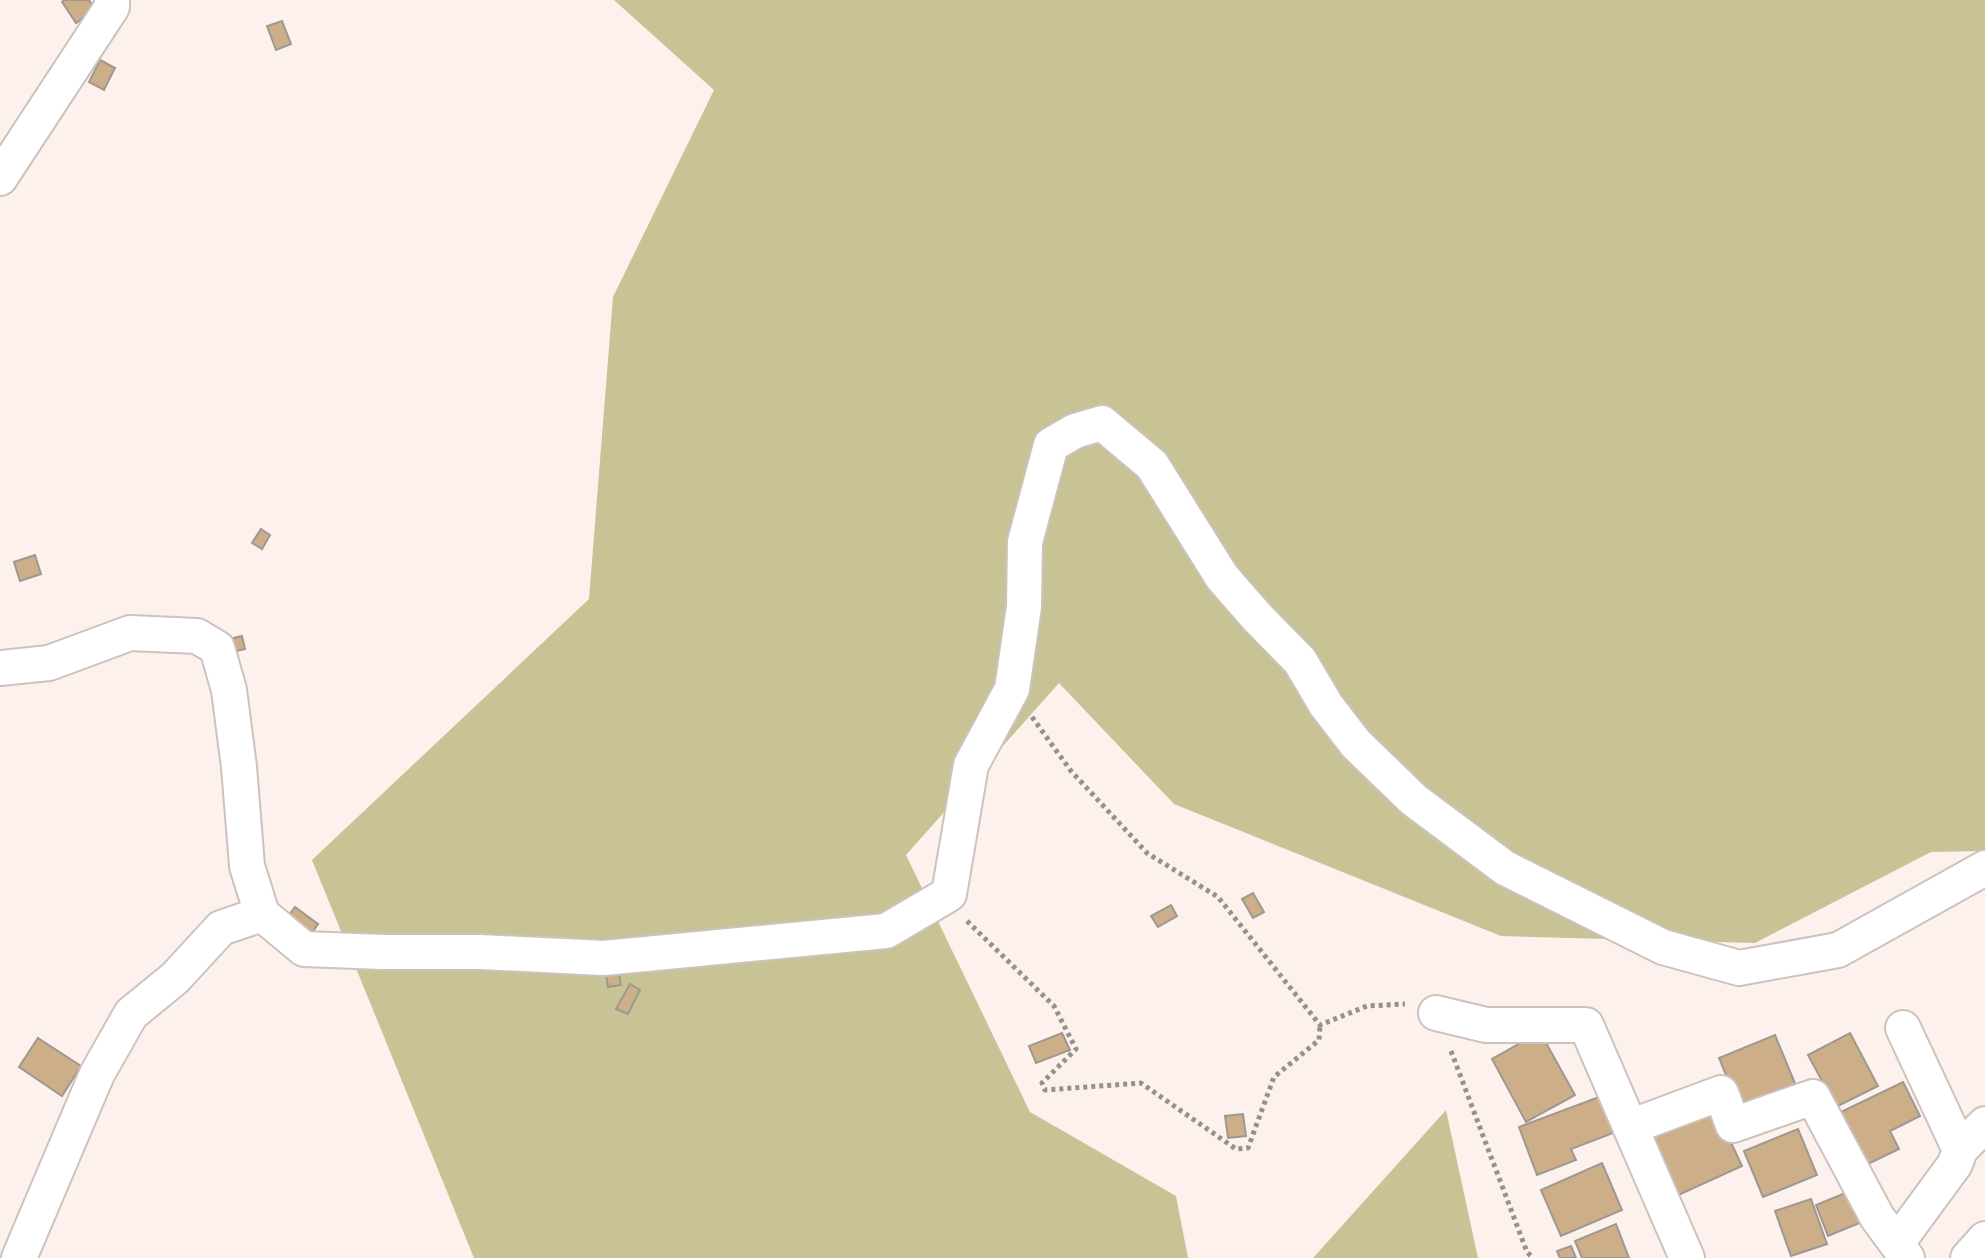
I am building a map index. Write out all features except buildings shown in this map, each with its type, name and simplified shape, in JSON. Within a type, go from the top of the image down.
[{"type":"street","points":[[0,178],[112,7],[112,0]]},
{"type":"street","points":[[0,668],[49,663],[130,633],[197,636],[217,648],[229,690],[247,866],[262,914],[304,949],[604,958],[886,931],[949,894],[971,765],[1012,689],[1024,607],[1025,542],[1051,445],[1075,431],[1102,423],[1152,465],[1222,577],[1300,661],[1326,705],[1356,744],[1414,800],[1505,868],[1663,947],[1739,968],[1838,950],[1985,868]]},
{"type":"street","points":[[19,1258],[97,1074],[131,1014],[175,978],[221,928],[262,914]]},
{"type":"street","points":[[1436,1013],[1486,1025],[1586,1025],[1687,1258]]},
{"type":"street","points":[[1903,1028],[1960,1150]]},
{"type":"street","points":[[1630,1127],[1721,1093],[1733,1125],[1813,1097],[1877,1217],[1902,1251],[1955,1164],[1960,1150],[1985,1124]]},
{"type":"street","points":[[1968,1258],[1985,1239]]},
{"type":"path","points":[[943,898],[1054,1006],[1076,1049],[1042,1083],[1045,1090],[1141,1083],[1236,1149],[1248,1148],[1274,1077],[1319,1040],[1320,1025],[1218,897],[1147,853],[1071,771],[1012,689]]},
{"type":"path","points":[[1320,1025],[1367,1006],[1414,1004],[1436,1013],[1527,1252],[1533,1258]]},
{"type":"shaded area","points":[[614,0],[1985,0],[1985,851],[1931,852],[1755,943],[1501,936],[1174,804],[1059,683],[906,855],[1030,1112],[1176,1196],[1188,1258],[474,1258],[312,860],[589,599],[613,297],[714,90]]},
{"type":"shaded area","points":[[1446,1110],[1478,1258],[1313,1258]]}]
